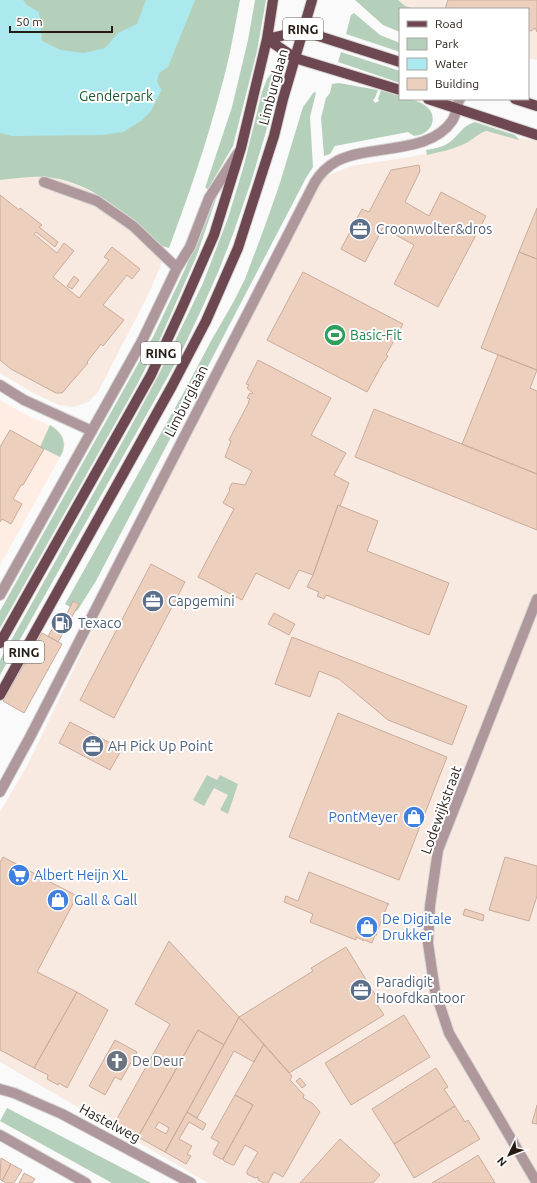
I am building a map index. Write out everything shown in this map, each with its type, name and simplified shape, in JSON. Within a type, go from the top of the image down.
[{"type":"main road","name":"Limburglaan","points":[[0,643],[151,375],[214,236],[241,148],[267,39],[273,0]]},
{"type":"main road","name":"Limburglaan","points":[[0,695],[169,393],[206,321],[238,248],[274,136],[312,0]]},
{"type":"main road","points":[[267,39],[303,32],[399,62]]},
{"type":"main road","points":[[267,39],[295,58],[399,90]]},
{"type":"main road","points":[[436,100],[458,103],[537,135]]},
{"type":"main road","points":[[518,100],[537,106]]},
{"type":"street","name":"Limburglaan","points":[[0,792],[30,737],[317,178],[328,167],[337,161],[360,154],[414,144],[440,134],[452,120],[458,103]]},
{"type":"street","name":"Limburglaan","points":[[0,595],[142,341],[177,268],[190,247],[209,198],[241,148]]},
{"type":"street","points":[[44,182],[97,201],[133,226],[177,268]]},
{"type":"street","points":[[0,386],[24,400],[92,431]]},
{"type":"street","name":"Lodewijkstraat","points":[[537,599],[438,850],[430,906],[428,938],[435,991],[449,1033],[537,1183]]},
{"type":"street","name":"Hastelweg","points":[[0,1084],[14,1093]]},
{"type":"street","name":"Hastelweg","points":[[0,1089],[14,1093],[69,1117],[191,1183]]},
{"type":"street","points":[[0,1135],[86,1183]]},
{"type":"shaded area","points":[[386,0],[537,0],[537,60],[529,58],[529,8],[399,8],[399,32],[392,29]]},
{"type":"shaded area","points":[[483,131],[537,141],[537,1183],[208,1183],[0,1062],[0,812],[28,764],[299,199],[315,181],[351,166],[410,157],[459,146]]},
{"type":"shaded area","points":[[22,177],[55,178],[86,189],[126,215],[167,250],[150,291],[98,392],[88,402],[74,407],[59,405],[33,393],[0,373],[0,180]]},
{"type":"shaded area","points":[[0,400],[56,429],[62,435],[65,443],[63,452],[0,565]]},
{"type":"green space","name":"Genderpark","points":[[0,0],[240,0],[229,58],[215,112],[169,248],[162,246],[136,223],[107,201],[77,184],[60,179],[43,177],[0,180]]},
{"type":"green space","points":[[255,0],[266,0],[257,51],[233,146],[208,189],[205,188],[232,107],[248,40]]},
{"type":"green space","points":[[355,0],[398,0],[405,6],[412,8],[399,8],[399,32],[383,25]]},
{"type":"green space","points":[[354,13],[380,35],[399,43],[399,52],[346,34],[351,15]]},
{"type":"green space","points":[[341,52],[399,71],[399,83],[338,62]]},
{"type":"green space","points":[[278,65],[282,65],[285,68],[251,182],[233,234],[204,304],[181,353],[0,675],[0,660],[130,428],[159,374],[203,283],[228,218],[244,165],[262,92],[267,79]]},
{"type":"green space","points":[[339,83],[378,90],[373,100],[375,103],[379,101],[378,99],[381,90],[399,96],[399,100],[418,101],[427,107],[432,113],[432,124],[427,131],[420,135],[414,136],[408,132],[335,146],[330,154],[324,156],[321,118],[326,98],[330,93],[332,84]]},
{"type":"green space","points":[[314,92],[316,93],[310,117],[313,167],[96,581],[77,611],[65,604],[184,392],[245,279],[279,186],[303,107]]},
{"type":"green space","points":[[475,122],[515,135],[519,140],[486,131],[480,133],[467,143],[446,151],[427,155],[426,150],[438,148],[447,144],[464,128]]},
{"type":"green space","points":[[218,193],[197,255],[160,339],[138,383],[0,628],[0,611],[153,337],[185,269],[209,209]]},
{"type":"green space","points":[[50,425],[61,435],[63,439],[64,448],[60,457],[40,447]]},
{"type":"green space","points":[[207,775],[217,780],[220,775],[238,784],[228,814],[220,810],[228,795],[214,788],[204,806],[193,800]]},
{"type":"green space","points":[[7,1108],[151,1183],[112,1183],[0,1121]]},
{"type":"water","points":[[0,0],[23,0],[27,5],[39,12],[42,41],[61,50],[84,53],[105,48],[118,33],[137,24],[146,0],[195,0],[168,67],[159,73],[157,81],[162,89],[151,111],[141,121],[123,132],[102,135],[12,136],[0,133]]},
{"type":"building","points":[[448,0],[537,0],[537,32],[535,28],[531,31],[529,30],[529,8],[445,8]]},
{"type":"building","points":[[419,165],[420,171],[405,202],[429,216],[441,192],[486,216],[438,307],[394,284],[414,245],[383,228],[365,262],[341,249],[362,209],[369,212],[391,170]]},
{"type":"building","points":[[0,195],[42,225],[39,227],[58,242],[55,247],[36,232],[34,234],[57,253],[64,243],[74,251],[53,277],[79,298],[109,260],[104,257],[112,247],[140,269],[132,279],[127,275],[103,305],[124,320],[103,346],[101,344],[87,362],[88,363],[62,393],[56,393],[11,369],[0,360]]},
{"type":"building","points":[[537,208],[537,259],[519,252]]},
{"type":"building","points":[[519,252],[537,259],[537,370],[481,348]]},
{"type":"building","points":[[303,272],[403,324],[386,355],[388,356],[367,392],[267,340]]},
{"type":"building","points":[[74,276],[79,280],[72,289],[67,286]]},
{"type":"building","points":[[498,355],[537,370],[530,388],[537,391],[537,474],[462,444]]},
{"type":"building","points":[[258,360],[331,398],[311,435],[346,453],[334,475],[349,483],[340,506],[338,505],[313,575],[299,570],[289,589],[256,573],[242,600],[198,577],[234,509],[223,503],[232,483],[245,485],[252,471],[225,457],[231,441],[229,440],[249,402],[250,399],[247,398],[250,393],[253,393],[247,388],[249,385],[246,384]]},
{"type":"building","points":[[374,409],[537,474],[537,530],[355,457]]},
{"type":"building","points":[[10,430],[44,449],[13,499],[22,504],[11,524],[2,519],[0,522],[0,447]]},
{"type":"building","points":[[338,505],[378,521],[367,551],[449,583],[429,635],[326,595],[324,599],[317,596],[319,592],[307,587],[313,575]]},
{"type":"building","points":[[151,564],[185,582],[114,718],[80,700]]},
{"type":"building","points":[[73,601],[79,604],[58,642],[48,636],[61,614],[66,616]]},
{"type":"building","points":[[274,613],[295,624],[289,635],[268,624]]},
{"type":"building","points":[[42,633],[62,644],[24,713],[3,701]]},
{"type":"building","points":[[292,637],[467,706],[452,745],[388,720],[339,679],[319,671],[310,697],[275,684]]},
{"type":"building","points":[[338,713],[447,757],[399,880],[289,837]]},
{"type":"building","points":[[70,722],[122,749],[110,770],[59,743]]},
{"type":"building","points":[[3,857],[77,896],[37,972],[77,992],[34,1068],[0,1050],[0,862]]},
{"type":"building","points":[[505,857],[537,866],[537,896],[529,921],[489,910]]},
{"type":"building","points":[[309,872],[389,904],[376,934],[377,935],[375,935],[372,943],[364,940],[362,941],[363,940],[356,937],[356,940],[310,922],[313,914],[284,902],[286,896],[298,901]]},
{"type":"building","points":[[465,909],[484,915],[483,921],[463,915]]},
{"type":"building","points":[[169,941],[239,1017],[224,1045],[198,1030],[138,1137],[114,1124],[170,1024],[135,1004]]},
{"type":"building","points":[[346,947],[379,1001],[376,1003],[384,1015],[289,1073],[239,1017],[313,971],[311,968]]},
{"type":"building","points":[[77,992],[108,1010],[67,1088],[59,1083],[58,1085],[47,1079],[48,1075],[34,1068]]},
{"type":"building","points":[[404,1015],[430,1057],[351,1105],[325,1063]]},
{"type":"building","points":[[239,1017],[264,1044],[254,1062],[234,1051],[197,1118],[187,1112]]},
{"type":"building","points":[[198,1030],[224,1045],[165,1152],[138,1137]],"holes":[[[159,1122],[169,1128],[166,1134],[155,1128]]]},
{"type":"building","name":"De Deur","points":[[115,1040],[137,1052],[121,1080],[115,1077],[105,1095],[89,1086]]},
{"type":"building","points":[[264,1044],[292,1076],[290,1080],[304,1095],[303,1098],[312,1103],[320,1112],[283,1177],[274,1172],[268,1183],[258,1180],[258,1177],[255,1178],[247,1174],[247,1171],[258,1152],[245,1145],[234,1165],[224,1161],[223,1159],[253,1105],[235,1095]]},
{"type":"building","points":[[436,1068],[448,1087],[444,1089],[455,1106],[394,1144],[372,1109]]},
{"type":"building","points":[[300,1078],[306,1085],[302,1088],[296,1081]]},
{"type":"building","points":[[235,1095],[253,1105],[223,1159],[221,1159],[213,1153],[219,1142],[211,1138]]},
{"type":"building","points":[[537,1105],[537,1124],[532,1123]]},
{"type":"building","points":[[455,1106],[465,1122],[468,1120],[480,1139],[414,1178],[394,1144]]},
{"type":"building","points":[[187,1112],[206,1124],[203,1130],[189,1122],[179,1139],[192,1146],[187,1154],[191,1156],[186,1164],[165,1152]]},
{"type":"building","points":[[340,1139],[380,1175],[373,1183],[300,1183]]},
{"type":"building","points":[[478,1155],[495,1183],[432,1183],[469,1161]]},
{"type":"building","points":[[1,1158],[11,1164],[2,1181],[0,1179]]},
{"type":"building","points":[[11,1164],[22,1170],[14,1183],[7,1183],[2,1181]]},
{"type":"building","points":[[24,1173],[35,1179],[32,1183],[19,1183]]},
{"type":"place","name":"Croonwolter&dros","points":[[360,229]]},
{"type":"place","name":"Basic-Fit","points":[[335,335]]},
{"type":"place","name":"Capgemini","points":[[153,601]]},
{"type":"place","name":"Texaco","points":[[62,623]]},
{"type":"place","name":"AH Pick Up Point","points":[[93,746]]},
{"type":"place","name":"PontMeyer","points":[[414,817]]},
{"type":"place","name":"Albert Heijn XL","points":[[19,875]]},
{"type":"place","name":"Gall & Gall","points":[[58,900]]},
{"type":"place","name":"De Digitale Drukker","points":[[367,927]]},
{"type":"place","name":"Paradigit Hoofdkantoor","points":[[361,990]]},
{"type":"place","name":"De Deur","points":[[117,1061]]}]
